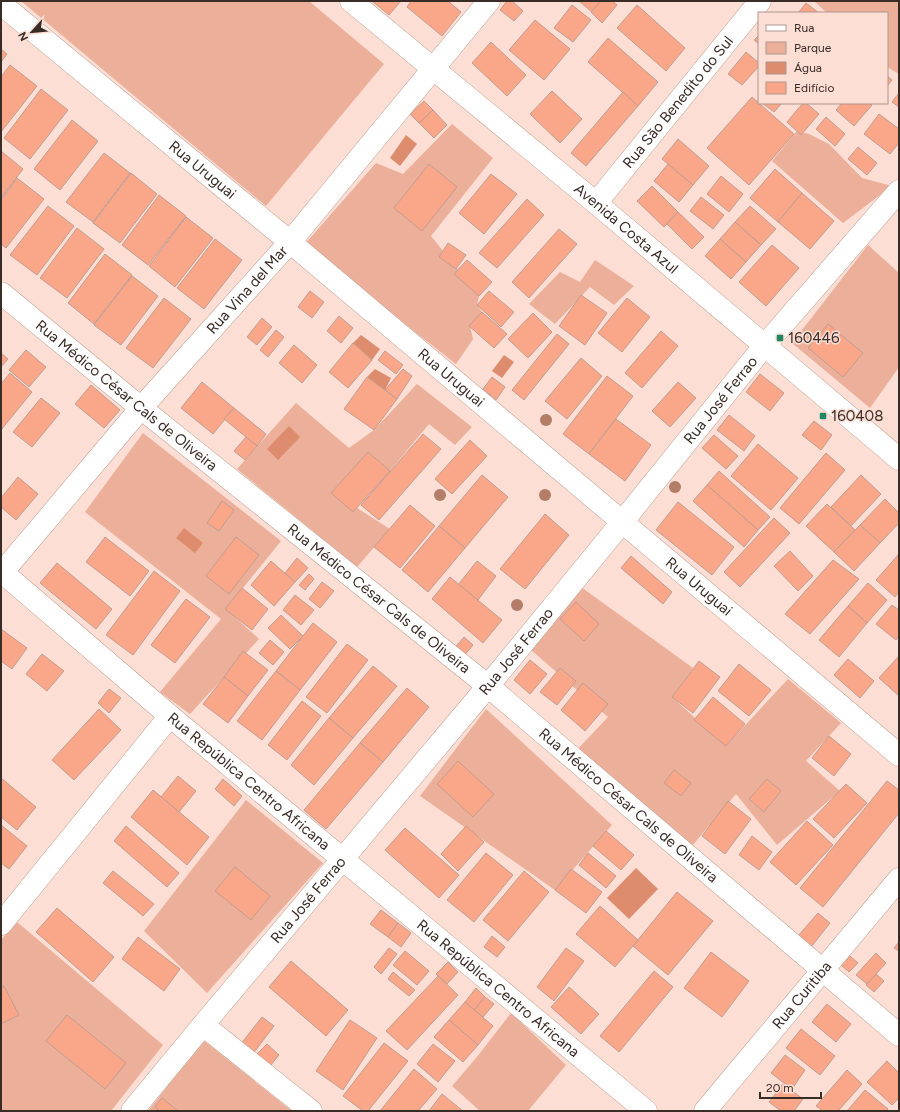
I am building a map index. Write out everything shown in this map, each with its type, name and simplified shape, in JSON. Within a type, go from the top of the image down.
[{"type":"street","name":"Avenida Costa Azul","points":[[351,1],[596,203],[899,459]]},
{"type":"street","name":"Rua Vina del Mar","points":[[1,572],[141,408],[290,242],[489,1]]},
{"type":"street","name":"Rua São Benedito do Sul","points":[[596,203],[760,1]]},
{"type":"street","name":"Rua Uruguai","points":[[1,4],[290,242],[899,754]]},
{"type":"street","name":"Rua José Ferrao","points":[[132,1111],[488,686],[765,345],[899,191]]},
{"type":"street","name":"Rua Médico César Cals de Oliveira","points":[[1,293],[141,408],[488,686],[899,1035]]},
{"type":"street","name":"Rua República Centro Africana","points":[[1,572],[170,716],[646,1111]]},
{"type":"street","points":[[1,924],[170,716]]},
{"type":"street","name":"Rua Curitiba","points":[[705,1111],[899,879]]},
{"type":"street","points":[[203,1025],[310,1111]]},
{"type":"green space","points":[[21,1],[309,1],[384,64],[266,206]]},
{"type":"green space","points":[[814,1],[899,1],[899,74],[888,68],[888,12],[826,12]]},
{"type":"green space","points":[[452,124],[493,158],[431,236],[479,296],[477,305],[482,312],[470,326],[473,339],[456,364],[304,245],[376,163],[403,174]]},
{"type":"green space","points":[[797,131],[809,134],[829,144],[862,178],[892,186],[843,223],[772,161]]},
{"type":"green space","points":[[868,245],[899,273],[899,367],[870,408],[792,343]]},
{"type":"green space","points":[[595,260],[634,286],[614,305],[590,287],[555,324],[529,304],[560,272],[580,282]]},
{"type":"green space","points":[[417,384],[472,427],[455,445],[429,424],[390,471],[368,452],[332,492],[390,529],[357,567],[237,469],[296,403],[349,448],[374,430]]},
{"type":"green space","points":[[143,433],[281,541],[226,609],[259,639],[190,714],[160,692],[221,619],[85,512]]},
{"type":"green space","points":[[581,587],[693,668],[672,697],[726,746],[788,679],[841,723],[806,761],[840,791],[777,845],[736,794],[691,847],[575,752],[608,717],[530,649]]},
{"type":"green space","points":[[486,709],[612,825],[555,890],[420,796]]},
{"type":"green space","points":[[246,800],[323,863],[207,993],[144,931]]},
{"type":"green space","points":[[17,922],[163,1045],[111,1111],[1,1111],[1,940]]},
{"type":"green space","points":[[511,1013],[566,1065],[528,1111],[480,1111],[452,1086],[477,1057]]},
{"type":"green space","points":[[203,1040],[292,1111],[148,1111]]},
{"type":"water","points":[[406,135],[417,144],[400,166],[390,158]]},
{"type":"water","points":[[361,335],[380,349],[372,360],[353,343]]},
{"type":"water","points":[[504,355],[514,362],[502,378],[492,371]]},
{"type":"water","points":[[375,369],[391,378],[385,390],[367,377]]},
{"type":"water","points":[[289,426],[300,437],[278,460],[267,449]]},
{"type":"water","points":[[184,528],[203,543],[195,553],[176,538]]},
{"type":"water","points":[[636,868],[658,889],[629,919],[607,898]]},
{"type":"building","points":[[372,1],[401,1],[389,15]]},
{"type":"building","points":[[411,1],[450,1],[449,2],[461,12],[442,36],[407,7]]},
{"type":"building","points":[[507,1],[512,1],[523,11],[514,21],[500,10]]},
{"type":"building","points":[[579,1],[601,1],[592,12]]},
{"type":"building","points":[[601,1],[613,1],[617,5],[602,23],[591,12]]},
{"type":"building","points":[[806,3],[818,12],[799,12]]},
{"type":"building","points":[[572,5],[591,20],[573,42],[554,28]]},
{"type":"building","points":[[637,5],[685,48],[666,71],[617,28]]},
{"type":"building","points":[[535,20],[570,49],[544,80],[509,50]]},
{"type":"building","points":[[758,36],[758,43],[754,40]]},
{"type":"building","points":[[608,38],[658,82],[638,106],[588,62]]},
{"type":"building","points":[[491,42],[526,75],[507,96],[472,63]]},
{"type":"building","points":[[1,49],[7,54],[1,62]]},
{"type":"building","points":[[746,52],[758,62],[758,67],[742,85],[728,74]]},
{"type":"building","points":[[10,65],[37,86],[1,132],[1,77]]},
{"type":"building","points":[[888,77],[892,80],[888,85]]},
{"type":"building","points":[[41,89],[68,110],[30,159],[4,138]]},
{"type":"building","points":[[552,91],[582,119],[560,143],[530,114]]},
{"type":"building","points":[[623,92],[638,106],[586,166],[571,153]]},
{"type":"building","points":[[899,93],[899,107],[892,102]]},
{"type":"building","points":[[752,97],[758,104],[760,104],[794,134],[749,185],[707,148]]},
{"type":"building","points":[[424,101],[433,110],[419,123],[410,114]]},
{"type":"building","points":[[763,104],[781,104],[774,112]]},
{"type":"building","points":[[802,104],[807,104],[819,114],[801,135],[787,122]]},
{"type":"building","points":[[841,104],[872,105],[854,126],[836,110]]},
{"type":"building","points":[[433,110],[447,125],[434,138],[419,123]]},
{"type":"building","points":[[879,114],[899,129],[899,143],[890,154],[864,134]]},
{"type":"building","points":[[826,117],[845,134],[835,146],[816,129]]},
{"type":"building","points":[[72,120],[98,141],[60,190],[34,169]]},
{"type":"building","points":[[678,139],[709,166],[693,185],[662,159]]},
{"type":"building","points":[[858,147],[877,163],[867,175],[848,159]]},
{"type":"building","points":[[1,151],[23,169],[1,198]]},
{"type":"building","points":[[104,153],[130,173],[93,222],[66,202]]},
{"type":"building","points":[[429,164],[457,187],[422,231],[394,208]]},
{"type":"building","points":[[668,164],[693,185],[679,202],[654,181]]},
{"type":"building","points":[[775,169],[802,193],[778,222],[750,198]]},
{"type":"building","points":[[131,173],[157,194],[120,243],[93,223]]},
{"type":"building","points":[[491,174],[517,194],[484,234],[459,213]]},
{"type":"building","points":[[721,176],[743,194],[729,212],[707,194]]},
{"type":"building","points":[[17,178],[44,199],[6,248],[1,244],[1,200]]},
{"type":"building","points":[[652,186],[678,212],[664,227],[637,201]]},
{"type":"building","points":[[802,193],[834,221],[810,249],[778,222]]},
{"type":"building","points":[[159,195],[186,216],[148,265],[122,245]]},
{"type":"building","points":[[701,197],[724,215],[713,229],[690,211]]},
{"type":"building","points":[[527,199],[544,215],[497,268],[479,253]]},
{"type":"building","points":[[48,206],[74,226],[37,275],[10,255]]},
{"type":"building","points":[[750,206],[776,229],[761,245],[735,222]]},
{"type":"building","points":[[678,212],[704,237],[692,249],[667,224]]},
{"type":"building","points":[[186,217],[213,238],[175,287],[149,266]]},
{"type":"building","points":[[735,222],[761,245],[746,262],[720,239]]},
{"type":"building","points":[[77,228],[104,249],[67,298],[40,278]]},
{"type":"building","points":[[559,229],[577,244],[529,298],[512,282]]},
{"type":"building","points":[[215,239],[242,260],[204,309],[177,288]]},
{"type":"building","points":[[720,239],[746,262],[731,279],[705,256]]},
{"type":"building","points":[[448,243],[466,255],[456,269],[439,257]]},
{"type":"building","points":[[772,245],[799,268],[766,306],[739,282]]},
{"type":"building","points":[[105,254],[132,275],[94,324],[68,303]]},
{"type":"building","points":[[467,260],[492,282],[479,296],[454,274]]},
{"type":"building","points":[[132,276],[158,296],[121,345],[94,325]]},
{"type":"building","points":[[310,291],[324,302],[312,318],[298,307]]},
{"type":"building","points":[[489,291],[514,312],[501,327],[477,305]]},
{"type":"building","points":[[581,295],[607,313],[585,345],[559,326]]},
{"type":"building","points":[[164,298],[191,319],[153,368],[126,348]]},
{"type":"building","points":[[627,298],[650,317],[622,352],[598,333]]},
{"type":"building","points":[[482,312],[507,334],[494,348],[469,326]]},
{"type":"building","points":[[533,313],[552,332],[528,358],[508,339]]},
{"type":"building","points":[[339,316],[353,328],[341,343],[327,331]]},
{"type":"building","points":[[262,318],[272,327],[257,345],[247,337]]},
{"type":"building","points":[[828,324],[863,353],[843,377],[808,348]]},
{"type":"building","points":[[276,330],[284,337],[268,357],[260,350]]},
{"type":"building","points":[[661,331],[678,346],[642,388],[625,373]]},
{"type":"building","points":[[557,334],[569,344],[524,400],[512,390]]},
{"type":"building","points":[[353,343],[372,360],[348,388],[329,372]]},
{"type":"building","points":[[294,345],[317,365],[302,383],[279,363]]},
{"type":"building","points":[[26,350],[46,367],[29,387],[9,370]]},
{"type":"building","points":[[385,351],[403,365],[396,374],[378,360]]},
{"type":"building","points":[[1,353],[8,359],[1,367]]},
{"type":"building","points":[[581,358],[602,376],[567,419],[545,401]]},
{"type":"building","points":[[403,369],[412,376],[397,399],[385,390]]},
{"type":"building","points":[[10,373],[32,392],[1,430],[1,384]]},
{"type":"building","points":[[760,374],[784,393],[770,411],[746,392]]},
{"type":"building","points":[[607,376],[633,396],[589,454],[563,434]]},
{"type":"building","points":[[367,377],[397,399],[374,430],[344,409]]},
{"type":"building","points":[[492,377],[505,387],[496,400],[483,389]]},
{"type":"building","points":[[202,382],[234,408],[213,434],[181,408]]},
{"type":"building","points":[[678,382],[696,398],[670,427],[652,411]]},
{"type":"building","points":[[91,385],[120,410],[104,428],[75,404]]},
{"type":"building","points":[[41,398],[60,413],[32,447],[13,432]]},
{"type":"building","points":[[234,408],[266,434],[257,446],[224,419]]},
{"type":"building","points":[[729,415],[755,436],[744,451],[717,430]]},
{"type":"building","points":[[616,419],[651,445],[625,481],[589,454]]},
{"type":"building","points":[[814,421],[832,435],[821,450],[802,435]]},
{"type":"building","points":[[423,434],[441,449],[379,520],[361,505]]},
{"type":"building","points":[[714,435],[738,456],[726,469],[702,448]]},
{"type":"building","points":[[246,437],[257,446],[245,460],[234,451]]},
{"type":"building","points":[[470,440],[487,456],[452,494],[435,479]]},
{"type":"building","points":[[758,444],[798,478],[771,510],[731,476]]},
{"type":"building","points":[[368,452],[390,471],[353,512],[331,493]]},
{"type":"building","points":[[826,453],[845,470],[799,524],[780,508]]},
{"type":"building","points":[[719,471],[770,517],[758,530],[707,485]]},
{"type":"building","points":[[482,475],[508,497],[465,548],[439,526]]},
{"type":"building","points":[[861,475],[881,494],[851,526],[831,507]]},
{"type":"building","points":[[18,477],[38,494],[16,520],[1,507],[1,498]]},
{"type":"building","points":[[707,485],[758,530],[744,547],[693,501]]},
{"type":"building","points":[[885,499],[899,513],[899,523],[880,543],[860,525]]},
{"type":"building","points":[[222,501],[234,510],[219,531],[207,523]]},
{"type":"building","points":[[678,502],[734,547],[712,575],[656,530]]},
{"type":"building","points":[[827,504],[855,530],[834,552],[806,526]]},
{"type":"building","points":[[410,505],[435,526],[400,568],[374,547]]},
{"type":"building","points":[[545,514],[569,535],[525,589],[500,569]]},
{"type":"building","points":[[774,518],[790,533],[740,587],[724,572]]},
{"type":"building","points":[[860,525],[880,543],[854,571],[834,552]]},
{"type":"building","points":[[439,526],[465,548],[428,592],[402,570]]},
{"type":"building","points":[[105,537],[149,571],[130,596],[86,562]]},
{"type":"building","points":[[236,537],[259,555],[229,594],[206,576]]},
{"type":"building","points":[[790,551],[813,576],[798,591],[774,566]]},
{"type":"building","points":[[899,554],[899,592],[895,597],[876,580]]},
{"type":"building","points":[[631,556],[672,592],[663,604],[621,568]]},
{"type":"building","points":[[297,558],[308,568],[295,582],[285,573]]},
{"type":"building","points":[[833,560],[859,579],[810,634],[785,614]]},
{"type":"building","points":[[271,561],[295,582],[274,606],[251,585]]},
{"type":"building","points":[[477,561],[496,576],[478,600],[458,585]]},
{"type":"building","points":[[57,563],[112,609],[96,629],[40,583]]},
{"type":"building","points":[[154,571],[180,591],[133,655],[106,635]]},
{"type":"building","points":[[309,574],[314,579],[305,590],[299,585]]},
{"type":"building","points":[[450,577],[502,620],[483,643],[432,599]]},
{"type":"building","points":[[322,582],[334,591],[320,608],[309,599]]},
{"type":"building","points":[[868,583],[887,600],[867,623],[848,606]]},
{"type":"building","points":[[242,588],[268,609],[252,630],[225,609]]},
{"type":"building","points":[[295,595],[314,610],[301,625],[283,610]]},
{"type":"building","points":[[186,599],[210,617],[175,663],[151,645]]},
{"type":"building","points":[[576,602],[599,624],[584,641],[560,619]]},
{"type":"building","points":[[892,605],[899,610],[899,636],[896,640],[876,624]]},
{"type":"building","points":[[848,606],[867,623],[839,657],[819,640]]},
{"type":"building","points":[[281,615],[303,636],[290,649],[268,628]]},
{"type":"building","points":[[313,623],[337,642],[300,690],[276,671]]},
{"type":"building","points":[[1,629],[27,648],[12,669],[1,661]]},
{"type":"building","points":[[464,637],[473,645],[462,658],[453,650]]},
{"type":"building","points":[[270,640],[284,652],[273,665],[259,653]]},
{"type":"building","points":[[347,644],[368,660],[327,713],[306,697]]},
{"type":"building","points":[[243,651],[268,670],[248,696],[224,677]]},
{"type":"building","points":[[42,654],[64,671],[47,691],[26,674]]},
{"type":"building","points":[[899,656],[899,696],[879,678]]},
{"type":"building","points":[[848,659],[874,681],[860,698],[834,675]]},
{"type":"building","points":[[530,660],[547,674],[530,694],[514,680]]},
{"type":"building","points":[[699,661],[720,677],[693,713],[672,697]]},
{"type":"building","points":[[739,664],[771,690],[749,716],[718,691]]},
{"type":"building","points":[[373,666],[397,686],[353,738],[329,718]]},
{"type":"building","points":[[560,668],[576,681],[557,705],[540,692]]},
{"type":"building","points":[[276,671],[300,690],[262,740],[237,721]]},
{"type":"building","points":[[224,677],[248,696],[228,723],[203,704]]},
{"type":"building","points":[[583,683],[608,704],[585,731],[561,710]]},
{"type":"building","points":[[407,688],[429,707],[383,762],[360,743]]},
{"type":"building","points":[[109,689],[121,698],[109,713],[98,703]]},
{"type":"building","points":[[713,697],[745,724],[726,746],[694,720]]},
{"type":"building","points":[[302,701],[321,716],[287,760],[268,745]]},
{"type":"building","points":[[99,709],[121,730],[74,780],[52,760]]},
{"type":"building","points":[[329,718],[353,738],[314,785],[291,765]]},
{"type":"building","points":[[829,736],[851,754],[834,776],[812,758]]},
{"type":"building","points":[[360,743],[383,762],[326,829],[304,810]]},
{"type":"building","points":[[458,761],[494,794],[473,817],[437,784]]},
{"type":"building","points":[[674,770],[691,783],[681,796],[664,783]]},
{"type":"building","points":[[178,776],[196,791],[179,812],[161,797]]},
{"type":"building","points":[[1,778],[36,807],[17,830],[1,817]]},
{"type":"building","points":[[223,779],[242,796],[234,806],[215,789]]},
{"type":"building","points":[[767,779],[781,791],[764,812],[749,799]]},
{"type":"building","points":[[887,781],[899,790],[899,813],[823,907],[800,888]]},
{"type":"building","points":[[846,784],[867,803],[834,838],[813,819]]},
{"type":"building","points":[[153,790],[209,837],[187,865],[131,817]]},
{"type":"building","points":[[728,801],[751,819],[725,854],[702,836]]},
{"type":"building","points":[[807,821],[833,845],[796,885],[770,862]]},
{"type":"building","points":[[1,825],[27,846],[9,869],[1,863]]},
{"type":"building","points":[[126,826],[179,873],[167,887],[114,841]]},
{"type":"building","points":[[466,826],[484,842],[458,871],[441,854]]},
{"type":"building","points":[[405,828],[459,875],[439,898],[385,850]]},
{"type":"building","points":[[606,831],[634,855],[621,870],[593,846]]},
{"type":"building","points":[[752,836],[772,852],[759,870],[739,855]]},
{"type":"building","points":[[486,853],[513,875],[474,922],[447,900]]},
{"type":"building","points":[[588,853],[616,876],[606,888],[579,865]]},
{"type":"building","points":[[235,867],[270,896],[251,920],[215,891]]},
{"type":"building","points":[[571,869],[602,892],[586,913],[555,890]]},
{"type":"building","points":[[113,871],[154,904],[143,916],[103,883]]},
{"type":"building","points":[[524,871],[549,892],[508,941],[483,920]]},
{"type":"building","points":[[677,892],[713,921],[668,975],[633,946]]},
{"type":"building","points":[[600,906],[638,940],[615,967],[576,934]]},
{"type":"building","points":[[57,908],[114,957],[93,982],[36,932]]},
{"type":"building","points":[[381,910],[398,923],[388,937],[370,924]]},
{"type":"building","points":[[818,913],[830,923],[811,947],[798,936]]},
{"type":"building","points":[[398,923],[411,933],[401,947],[388,937]]},
{"type":"building","points":[[492,936],[505,947],[497,957],[484,947]]},
{"type":"building","points":[[138,937],[180,969],[164,991],[122,959]]},
{"type":"building","points":[[899,942],[899,951],[894,948]]},
{"type":"building","points":[[389,948],[397,954],[381,974],[374,967]]},
{"type":"building","points":[[566,948],[584,961],[554,1001],[537,987]]},
{"type":"building","points":[[405,951],[429,971],[417,985],[393,965]]},
{"type":"building","points":[[711,952],[749,981],[722,1017],[684,988]]},
{"type":"building","points":[[876,953],[886,963],[867,984],[856,975]]},
{"type":"building","points":[[850,956],[858,963],[849,972],[841,965]]},
{"type":"building","points":[[291,961],[348,1010],[326,1036],[269,987]]},
{"type":"building","points":[[448,962],[458,972],[447,984],[436,974]]},
{"type":"building","points":[[654,971],[673,987],[619,1052],[600,1036]]},
{"type":"building","points":[[393,972],[415,990],[409,996],[388,979]]},
{"type":"building","points":[[876,974],[884,981],[874,992],[866,985]]},
{"type":"building","points":[[438,976],[458,995],[407,1050],[386,1031]]},
{"type":"building","points":[[4,986],[19,1015],[1,1024],[1,988]]},
{"type":"building","points":[[569,987],[599,1014],[581,1034],[551,1007]]},
{"type":"building","points":[[476,988],[485,997],[474,1010],[465,1002]]},
{"type":"building","points":[[485,997],[494,1004],[483,1017],[474,1010]]},
{"type":"building","points":[[465,1002],[493,1026],[478,1045],[449,1020]]},
{"type":"building","points":[[827,1004],[851,1024],[836,1042],[812,1022]]},
{"type":"building","points":[[67,1015],[126,1063],[105,1089],[46,1041]]},
{"type":"building","points":[[262,1017],[274,1026],[252,1055],[240,1045]]},
{"type":"building","points":[[350,1020],[377,1038],[343,1090],[316,1071]]},
{"type":"building","points":[[449,1020],[478,1045],[463,1062],[434,1037]]},
{"type":"building","points":[[801,1029],[835,1056],[820,1075],[786,1048]]},
{"type":"building","points":[[384,1043],[408,1061],[368,1111],[363,1111],[343,1096]]},
{"type":"building","points":[[267,1044],[279,1055],[270,1066],[257,1054]]},
{"type":"building","points":[[433,1044],[455,1061],[438,1082],[417,1064]]},
{"type":"building","points":[[785,1055],[805,1070],[792,1089],[771,1073]]},
{"type":"building","points":[[887,1061],[899,1073],[899,1098],[892,1105],[867,1082]]},
{"type":"building","points":[[414,1069],[437,1089],[418,1111],[380,1111]]},
{"type":"building","points":[[847,1070],[862,1084],[838,1111],[823,1111],[816,1106]]},
{"type":"building","points":[[783,1084],[803,1099],[794,1111],[781,1111],[769,1102]]},
{"type":"building","points":[[865,1090],[888,1109],[886,1111],[847,1111]]},
{"type":"building","points":[[442,1094],[463,1111],[429,1111]]},
{"type":"building","points":[[162,1098],[178,1111],[160,1111],[155,1107]]},
{"type":"place","name":"160446","points":[[780,338]]},
{"type":"place","name":"160408","points":[[823,416]]}]
